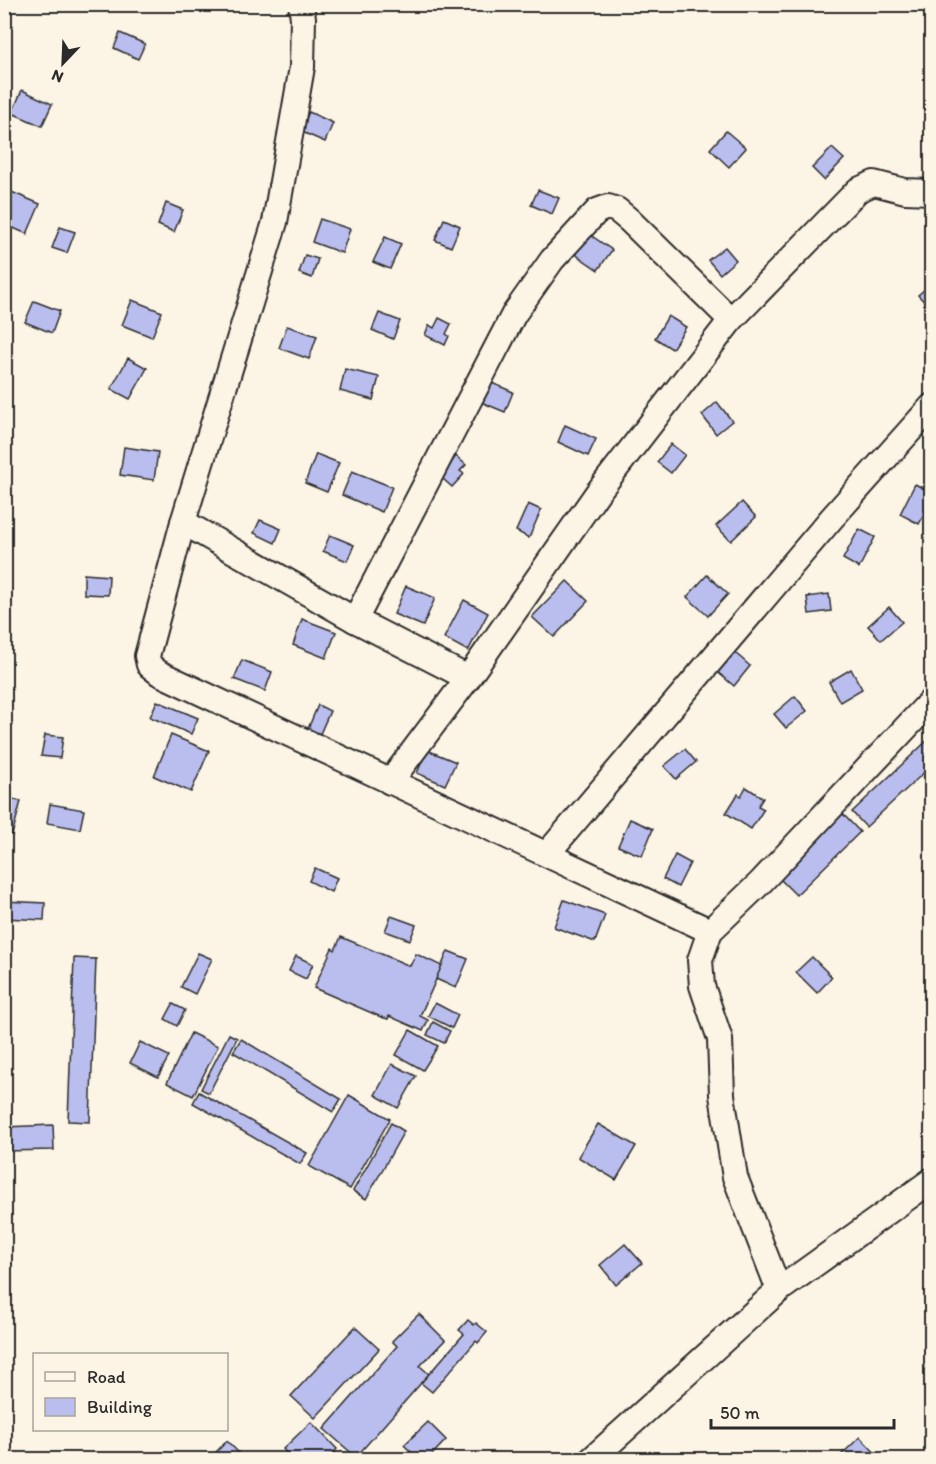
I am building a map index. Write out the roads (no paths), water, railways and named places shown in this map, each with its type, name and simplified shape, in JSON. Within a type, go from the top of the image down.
[{"type":"street","points":[[301,4],[302,67],[275,222],[183,522],[147,656],[149,665],[159,673],[710,931]]},
{"type":"street","points":[[390,782],[468,678],[598,492],[731,320],[858,190],[874,183],[905,191],[932,192]]},
{"type":"street","points":[[355,620],[514,314],[552,260],[597,211],[608,207],[629,220],[731,320]]},
{"type":"street","points":[[547,854],[831,519],[932,406]]},
{"type":"street","points":[[183,522],[355,620],[468,678]]},
{"type":"street","points":[[779,1290],[735,1177],[722,1095],[720,1039],[702,986],[700,960],[710,931],[760,882],[932,700]]},
{"type":"street","points":[[591,1460],[779,1290],[932,1180]]}]
